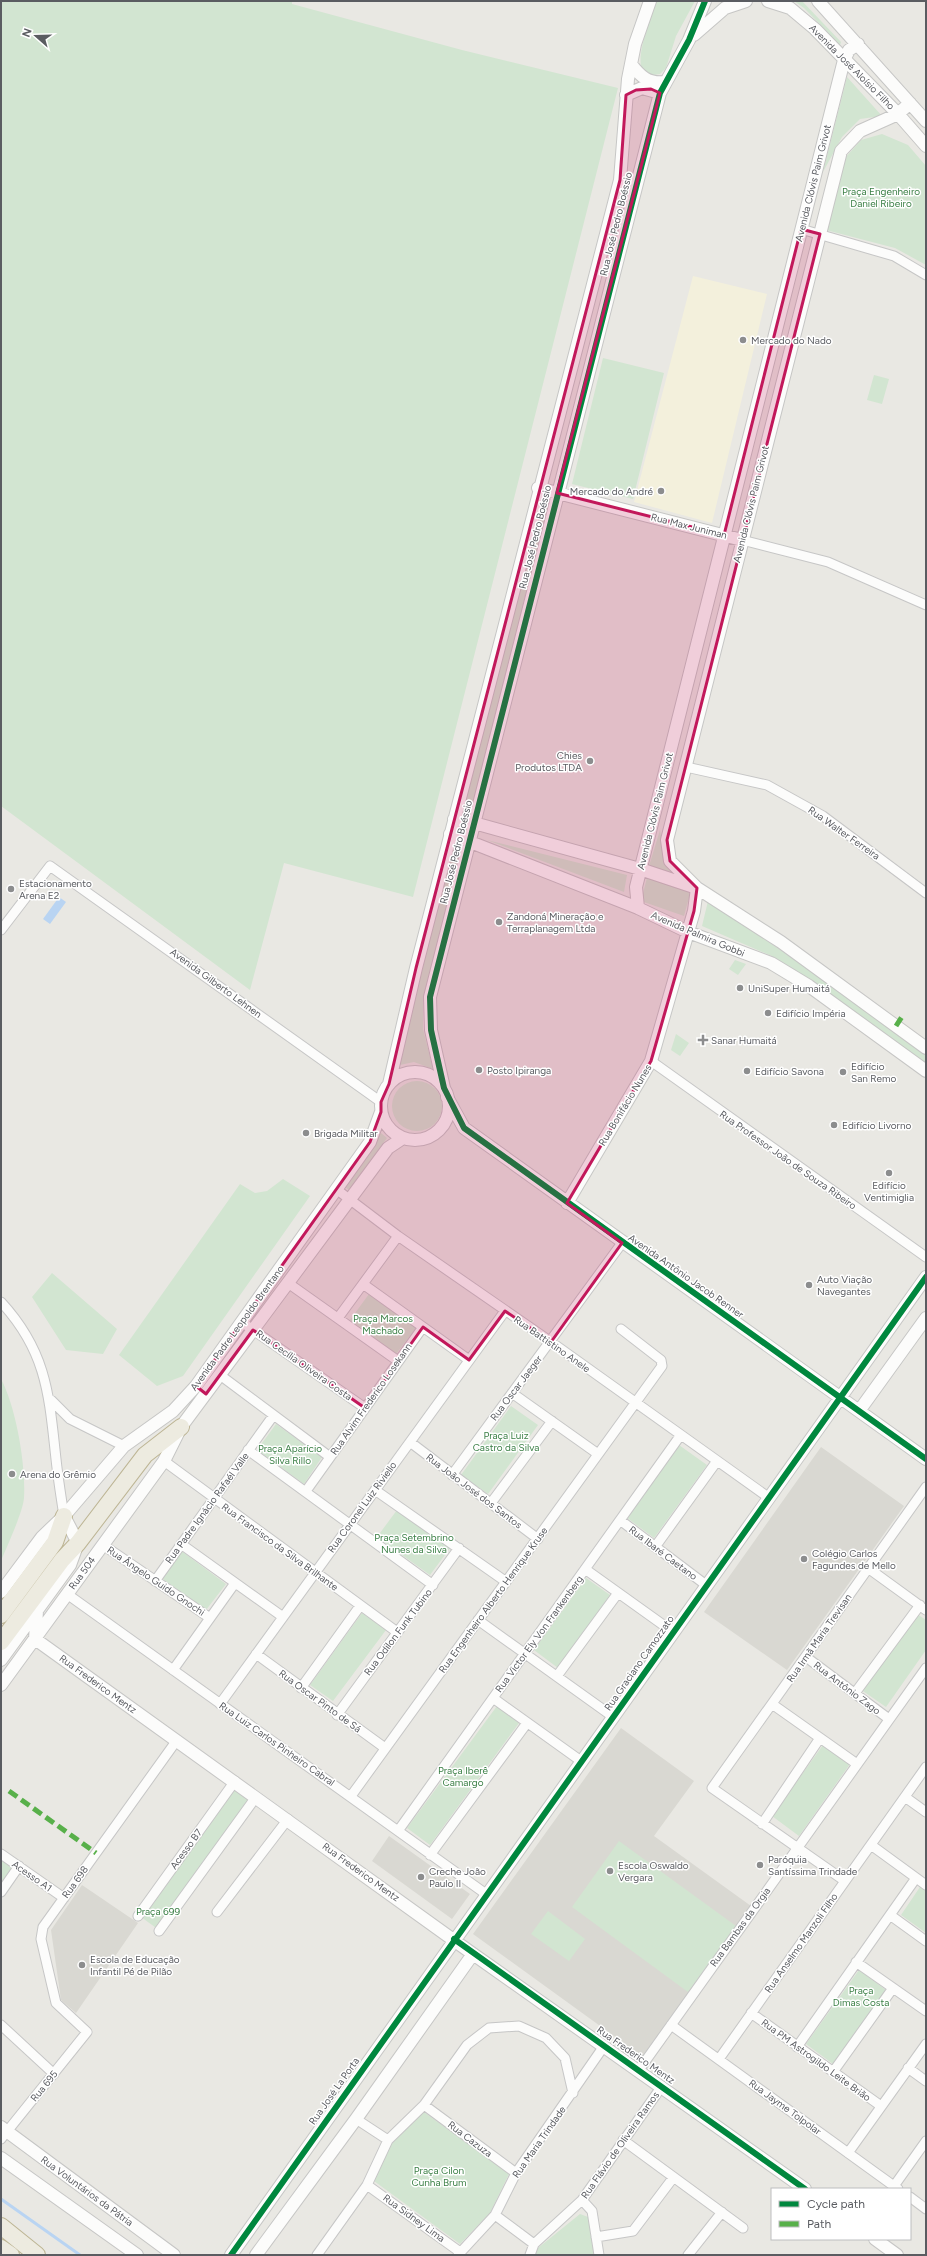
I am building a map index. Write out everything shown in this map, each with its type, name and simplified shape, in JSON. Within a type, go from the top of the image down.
[{"type":"highway","points":[[1,1642],[62,1560],[78,1543],[145,1455],[181,1427]]},
{"type":"highway","points":[[1,1615],[55,1542],[64,1516]]},
{"type":"highway","points":[[1,2226],[37,2255]]},
{"type":"highway","points":[[1,2248],[11,2255]]},
{"type":"street","name":"Rua José Pedro Boéssio","points":[[389,1084],[416,968],[538,488],[620,180],[626,95],[631,64],[635,44],[650,1]]},
{"type":"street","name":"Rua José Pedro Boéssio","points":[[446,1093],[431,1030],[430,997],[557,493],[662,87],[689,40],[705,1]]},
{"type":"street","points":[[689,40],[704,24],[725,8],[746,1]]},
{"type":"street","name":"Avenida José Aloísio Filho","points":[[768,1],[790,8],[815,29],[898,114],[926,146]]},
{"type":"street","name":"Avenida José Aloísio Filho","points":[[818,1],[926,121]]},
{"type":"street","name":"Avenida Clóvis Paim Grivot","points":[[638,908],[636,887],[640,869],[844,60],[849,50],[858,44]]},
{"type":"street","points":[[631,64],[644,79],[658,83],[662,87]]},
{"type":"street","points":[[626,95],[642,88],[662,87]]},
{"type":"street","name":"Avenida Clóvis Paim Grivot","points":[[697,888],[670,861],[668,840],[742,540],[841,151],[860,131],[898,114],[910,103]]},
{"type":"street","points":[[801,229],[894,256],[926,275]]},
{"type":"street","name":"Rua Max Juniman","points":[[538,488],[828,562],[926,605]]},
{"type":"street","name":"Rua Walter Ferreira","points":[[686,767],[767,785],[823,816],[926,893]]},
{"type":"street","points":[[454,819],[474,823],[640,869],[697,888],[781,942],[926,1048]]},
{"type":"street","name":"Avenida Palmira Gobbi","points":[[450,834],[638,908],[688,932],[771,963],[809,986],[926,1071]]},
{"type":"street","name":"Avenida Gilberto Lehnen","points":[[1,930],[50,866],[381,1107]]},
{"type":"street","points":[[688,932],[694,911],[697,888]]},
{"type":"street","name":"Rua Bonifácio Nunes","points":[[568,1203],[651,1062],[688,932]]},
{"type":"street","name":"Rua Professor João de Souza Ribeiro","points":[[651,1062],[926,1257]]},
{"type":"street","points":[[418,1072],[432,1078],[446,1093],[447,1117],[441,1127],[432,1135],[421,1140],[403,1138],[390,1130],[381,1107],[389,1084],[397,1077],[407,1073],[418,1072]]},
{"type":"street","name":"Avenida Antônio Jacob Renner","points":[[446,1093],[464,1128],[622,1243],[926,1459]]},
{"type":"street","name":"Avenida Padre Leopoldo Brentano","points":[[1,1592],[42,1537],[64,1516],[124,1446],[173,1411],[196,1386],[370,1142],[381,1107]]},
{"type":"street","points":[[441,1127],[464,1128]]},
{"type":"street","name":"Avenida Padre Leopoldo Brentano","points":[[164,1461],[181,1427],[388,1148],[403,1138]]},
{"type":"street","name":"Rua Battistino Anele","points":[[336,1189],[349,1201],[398,1236],[551,1342],[635,1404],[768,1497]]},
{"type":"street","points":[[317,1218],[329,1227]]},
{"type":"street","points":[[338,1318],[398,1236]]},
{"type":"street","name":"Rua Oscar Jaeger","points":[[452,1475],[551,1342],[622,1243]]},
{"type":"street","name":"Rua Graciano Camozzato","points":[[454,1939],[926,1277]]},
{"type":"street","points":[[288,1283],[398,1361]]},
{"type":"street","points":[[363,1284],[469,1360]]},
{"type":"street","points":[[1,1302],[17,1319],[40,1361],[50,1400],[64,1516],[78,1543],[70,1565],[1,1660]]},
{"type":"street","name":"Rua Coronel Luiz Riviello","points":[[220,1704],[505,1311]]},
{"type":"street","points":[[859,1410],[926,1318]]},
{"type":"street","name":"Rua Cecília Oliveira Costa","points":[[242,1323],[365,1408]]},
{"type":"street","name":"Rua Alvim Frederico Losekann","points":[[306,1491],[423,1327]]},
{"type":"street","name":"Rua Engenheiro Alberto Henrique Kruse","points":[[351,1796],[505,1581],[538,1539],[662,1366],[662,1362],[620,1329]]},
{"type":"street","points":[[220,1375],[330,1457]]},
{"type":"street","points":[[196,1386],[206,1394]]},
{"type":"street","points":[[512,1393],[598,1454]]},
{"type":"street","points":[[50,1400],[70,1419],[124,1446]]},
{"type":"street","name":"Rua Padre Ignácio Rafaél Valle","points":[[155,1581],[273,1416]]},
{"type":"street","points":[[491,1503],[552,1421]]},
{"type":"street","name":"Rua Victor Ely Von Frankenberg","points":[[398,1832],[680,1436]]},
{"type":"street","name":"Rua João José dos Santos","points":[[410,1442],[538,1539]]},
{"type":"street","points":[[248,1450],[351,1523],[433,1585]]},
{"type":"street","name":"Rua Francisco da Silva Brilhante","points":[[164,1461],[397,1632]]},
{"type":"street","name":"Rua 504","points":[[1,1685],[164,1461]]},
{"type":"street","points":[[655,1547],[717,1461]]},
{"type":"street","name":"Rua Irmã Maria Trevisan","points":[[762,1824],[712,1788],[926,1487]]},
{"type":"street","points":[[375,1490],[505,1581]]},
{"type":"street","name":"Rua Ibaré Caetano","points":[[620,1520],[706,1585]]},
{"type":"street","points":[[181,1544],[283,1617]]},
{"type":"street","name":"Rua Ângelo Guido Gnochi","points":[[103,1545],[210,1618]]},
{"type":"street","name":"Rua Odilon Funk Tubino","points":[[336,1714],[459,1548]]},
{"type":"street","points":[[855,1693],[923,1608],[868,1568]]},
{"type":"street","points":[[585,1569],[673,1632]]},
{"type":"street","points":[[173,1670],[235,1583]]},
{"type":"street","points":[[557,1676],[618,1593]]},
{"type":"street","name":"Rua Luiz Carlos Pinheiro Cabral","points":[[67,1594],[486,1894]]},
{"type":"street","points":[[301,1688],[360,1606]]},
{"type":"street","points":[[35,1639],[37,1611]]},
{"type":"street","points":[[478,1620],[612,1716]]},
{"type":"street","name":"Rua Frederico Mentz","points":[[35,1639],[288,1819],[473,1954],[662,2086],[804,2188]]},
{"type":"street","name":"Rua Oscar Pinto de Sá","points":[[256,1654],[336,1714],[385,1748]]},
{"type":"street","name":"Rua Antônio Zago","points":[[806,1656],[889,1719]]},
{"type":"street","name":"Rua Bambas da Orgia","points":[[639,2070],[926,1668]]},
{"type":"street","points":[[493,1698],[581,1761]]},
{"type":"street","points":[[772,1704],[857,1764]]},
{"type":"street","points":[[430,1855],[527,1723]]},
{"type":"street","points":[[820,1738],[762,1824],[845,1881]]},
{"type":"street","name":"Rua 698","points":[[87,2032],[56,2002],[41,1939],[43,1927],[177,1740]]},
{"type":"street","name":"Rua Anselmo Manzoli Filho","points":[[719,2059],[926,1768]]},
{"type":"street","name":"Acesso B7","points":[[138,1916],[235,1781]]},
{"type":"street","points":[[159,1931],[256,1797]]},
{"type":"street","points":[[905,1797],[926,1812]]},
{"type":"street","points":[[217,1912],[288,1819]]},
{"type":"street","points":[[871,1845],[926,1885]]},
{"type":"street","name":"Acesso A1","points":[[1,1854],[64,1898]]},
{"type":"street","points":[[1,1892],[19,1866]]},
{"type":"street","points":[[797,2047],[916,1878]]},
{"type":"street","points":[[890,1915],[926,1941]]},
{"type":"street","name":"Rua José La Porta","points":[[231,2255],[454,1939]]},
{"type":"street","points":[[256,2255],[356,2119],[473,1954]]},
{"type":"street","points":[[856,1962],[926,2011]]},
{"type":"street","points":[[833,2072],[893,1988]]},
{"type":"street","name":"Rua PM Astrogildo Leite Brião","points":[[751,2013],[881,2106]]},
{"type":"street","points":[[1,2018],[2,2027],[54,2074]]},
{"type":"street","name":"Rua Jayme Tolpolar","points":[[671,2025],[896,2187]]},
{"type":"street","points":[[317,2255],[367,2185],[388,2140],[424,2105],[467,2046],[489,2028],[519,2026],[546,2038],[565,2058],[573,2093]]},
{"type":"street","name":"Rua 695","points":[[3,2133],[54,2074],[87,2032]]},
{"type":"street","points":[[848,2153],[926,2044]]},
{"type":"street","name":"Rua Maria Trindade","points":[[459,2254],[495,2215],[516,2173],[573,2093],[604,2046]]},
{"type":"street","points":[[908,2068],[926,2081]]},
{"type":"street","name":"Rua Flávio de Oliveira Ramos","points":[[530,2255],[534,2244],[582,2200],[662,2086]]},
{"type":"street","name":"Rua Cazuza","points":[[424,2105],[516,2173]]},
{"type":"street","points":[[356,2119],[388,2140]]},
{"type":"street","name":"Rua Voluntários da Pátria","points":[[3,2133],[174,2255]]},
{"type":"street","points":[[623,2140],[672,2178],[743,2228]]},
{"type":"street","points":[[896,2187],[926,2141]]},
{"type":"street","points":[[1,2158],[137,2255]]},
{"type":"street","points":[[596,2237],[633,2231],[672,2178]]},
{"type":"street","name":"Rua Sidney Lima","points":[[367,2185],[459,2254]]},
{"type":"street","points":[[911,2198],[926,2209]]},
{"type":"street","points":[[582,2200],[592,2211],[599,2255]]},
{"type":"street","points":[[688,2255],[722,2212]]},
{"type":"street","points":[[495,2215],[534,2244]]},
{"type":"street","points":[[876,2240],[897,2255]]},
{"type":"highlighted area","points":[[651,89],[660,93],[557,493],[724,535],[801,229],[820,234],[667,840],[670,861],[697,888],[694,911],[651,1061],[567,1203],[622,1243],[551,1342],[505,1311],[469,1360],[423,1327],[365,1408],[253,1330],[206,1394],[196,1386],[370,1142],[381,1112],[381,1102],[389,1084],[416,968],[620,180],[626,95],[636,90]]},
{"type":"shaded area","points":[[693,276],[767,294],[712,523],[634,502]]},
{"type":"shaded area","name":"Colégio Carlos Fagundes de Mello","points":[[821,1447],[904,1506],[787,1670],[704,1612]]},
{"type":"shaded area","name":"Escola Oswaldo Vergara","points":[[621,1728],[694,1781],[654,1836],[751,1906],[643,2057],[473,1934]]},
{"type":"shaded area","name":"Creche João Paulo II","points":[[389,1836],[470,1894],[452,1919],[372,1861]]},
{"type":"shaded area","name":"Escola de Educação Infantil Pé de Pilão","points":[[82,1885],[138,1923],[76,2013],[61,2000],[51,1930]]},
{"type":"green space","points":[[1,1],[292,1],[292,4],[462,50],[618,88],[413,897],[284,863],[250,990],[1,806]]},
{"type":"green space","points":[[656,1],[695,1],[676,36],[666,68],[660,74],[653,75],[648,73],[641,66],[641,51]]},
{"type":"green space","points":[[794,1],[802,1],[841,42],[840,45],[804,8]]},
{"type":"green space","points":[[847,77],[882,116],[860,119],[842,137],[823,172]]},
{"type":"green space","name":"Praça Engenheiro Daniel Ribeiro","points":[[882,134],[908,145],[926,166],[926,265],[895,248],[826,230],[845,158],[861,140]]},
{"type":"green space","points":[[603,358],[664,373],[633,499],[572,484]]},
{"type":"green space","points":[[874,375],[889,379],[882,404],[867,400]]},
{"type":"green space","points":[[538,503],[548,505],[423,1002],[423,1029],[433,1069],[414,1062],[395,1066]]},
{"type":"green space","points":[[660,830],[665,859],[674,873],[649,866]]},
{"type":"green space","points":[[487,840],[627,875],[624,892]]},
{"type":"green space","points":[[647,878],[684,888],[690,894],[684,916],[641,901]]},
{"type":"green space","points":[[708,901],[798,962],[926,1055],[926,1064],[809,979],[774,957],[702,926]]},
{"type":"green space","points":[[735,960],[746,964],[738,975],[729,969]]},
{"type":"green space","points":[[676,1034],[689,1043],[680,1056],[671,1050]]},
{"type":"green space","points":[[417,1081],[426,1083],[435,1088],[440,1097],[442,1106],[440,1115],[435,1124],[426,1129],[417,1131],[408,1129],[399,1124],[394,1115],[392,1106],[394,1097],[399,1088],[408,1083]]},
{"type":"green space","points":[[381,1133],[387,1138],[349,1190],[342,1185]]},
{"type":"green space","points":[[283,1179],[310,1196],[183,1376],[157,1386],[119,1355],[240,1184],[255,1193],[267,1191]]},
{"type":"green space","points":[[52,1273],[117,1329],[103,1354],[66,1350],[32,1297]]},
{"type":"green space","name":"Praça Marcos Machado","points":[[369,1294],[416,1328],[396,1354],[350,1320]]},
{"type":"green space","name":"Arena do Grêmio","points":[[1,1379],[11,1405],[19,1437],[22,1453],[24,1498],[21,1512],[1,1561]]},
{"type":"green space","name":"Praça Luiz Castro da Silva","points":[[511,1406],[538,1425],[488,1494],[461,1475]]},
{"type":"green space","name":"Praça Aparício Silva Rillo","points":[[276,1424],[322,1457],[304,1484],[257,1450]]},
{"type":"green space","points":[[679,1445],[707,1465],[654,1538],[626,1517]]},
{"type":"green space","name":"Praça Setembrino Nunes da Silva","points":[[397,1510],[450,1548],[430,1575],[377,1537]]},
{"type":"green space","points":[[180,1550],[226,1584],[206,1610],[160,1577]]},
{"type":"green space","points":[[586,1578],[610,1595],[558,1668],[534,1650]]},
{"type":"green space","points":[[914,1612],[926,1620],[926,1650],[886,1707],[860,1689]]},
{"type":"green space","points":[[362,1613],[386,1630],[333,1701],[310,1685]]},
{"type":"green space","name":"Praça Iberê Camargo","points":[[497,1706],[519,1723],[430,1845],[407,1828]]},
{"type":"green space","points":[[823,1745],[850,1764],[799,1836],[772,1816]]},
{"type":"green space","name":"Praça 699","points":[[233,1786],[251,1799],[159,1930],[141,1917]]},
{"type":"green space","points":[[619,1841],[736,1926],[688,1992],[572,1907]]},
{"type":"green space","points":[[1,1860],[13,1869],[1,1886]]},
{"type":"green space","points":[[920,1887],[926,1891],[926,1933],[901,1915]]},
{"type":"green space","points":[[548,1911],[585,1939],[569,1961],[531,1934]]},
{"type":"green space","name":"Praça Dimas Costa","points":[[859,1970],[886,1990],[833,2064],[806,2044]]},
{"type":"green space","name":"Praça Cilon Cunha Brum","points":[[424,2112],[509,2174],[490,2213],[460,2244],[374,2181],[392,2143]]},
{"type":"green space","points":[[580,2214],[588,2217],[594,2255],[535,2255],[538,2248]]},
{"type":"water","points":[[59,897],[66,902],[50,924],[43,919]]},
{"type":"waterway","points":[[1,2199],[80,2255]]},
{"type":"marked path","points":[[896,1026],[903,1015]]},
{"type":"marked path","points":[[9,1791],[96,1853]]},
{"type":"cycle path","points":[[705,1],[689,40],[660,93],[430,997],[431,1030],[444,1088],[464,1128],[926,1459]]},
{"type":"cycle path","points":[[231,2255],[926,1277]]},
{"type":"cycle path","points":[[454,1939],[804,2188]]},
{"type":"place","name":"Mercado do Nado","points":[[743,340]]},
{"type":"place","name":"Mercado do André","points":[[661,491]]},
{"type":"place","name":"Chies Produtos LTDA","points":[[590,761]]},
{"type":"place","name":"Estacionamento Arena E2","points":[[11,889]]},
{"type":"place","name":"Zandoná Mineração e Terraplanagem Ltda","points":[[499,922]]},
{"type":"place","name":"UniSuper Humaitá","points":[[740,988]]},
{"type":"place","name":"Edifício Impéria","points":[[768,1013]]},
{"type":"place","name":"Sanar Humaitá","points":[[703,1040]]},
{"type":"place","name":"Posto Ipiranga","points":[[479,1070]]},
{"type":"place","name":"Edifício Savona","points":[[747,1071]]},
{"type":"place","name":"Edifício San Remo","points":[[843,1072]]},
{"type":"place","name":"Edifício Livorno","points":[[834,1125]]},
{"type":"place","name":"Brigada Militar","points":[[306,1133]]},
{"type":"place","name":"Edifício Ventimiglia","points":[[889,1173]]},
{"type":"place","name":"Auto Viação Navegantes","points":[[809,1285]]},
{"type":"place","name":"Arena do Grêmio","points":[[12,1474]]},
{"type":"place","name":"Colégio Carlos Fagundes de Mello","points":[[804,1559]]},
{"type":"place","name":"Paróquia Santíssima Trindade","points":[[760,1865]]},
{"type":"place","name":"Escola Oswaldo Vergara","points":[[610,1871]]},
{"type":"place","name":"Creche João Paulo II","points":[[421,1877]]},
{"type":"place","name":"Escola de Educação Infantil Pé de Pilão","points":[[82,1965]]}]
